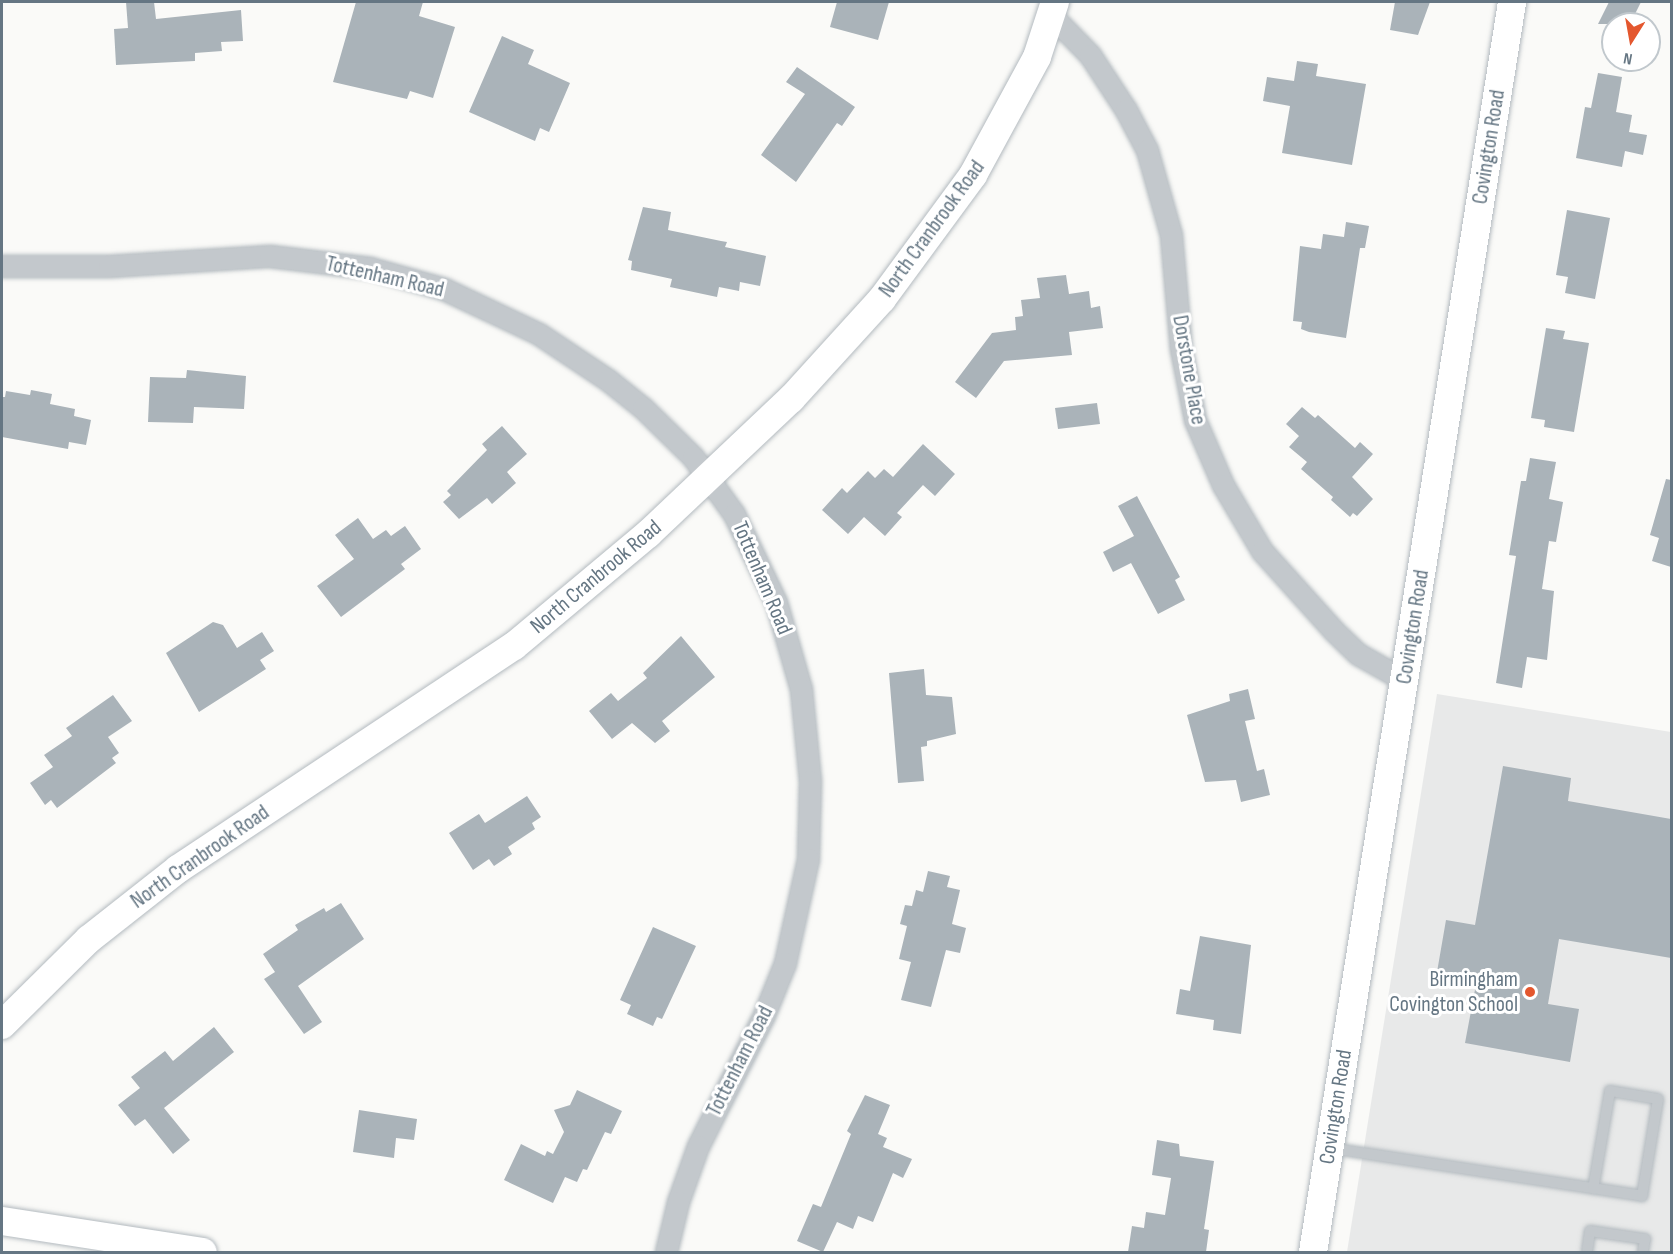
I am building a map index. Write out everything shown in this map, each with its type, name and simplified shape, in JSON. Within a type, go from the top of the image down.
[{"type":"street","name":"Covington Road","points":[[1313,1252],[1512,2]]},
{"type":"street","name":"Dorstone Place","points":[[1053,8],[1090,55],[1126,110],[1150,159],[1171,235],[1181,349],[1195,420],[1223,485],[1262,551],[1334,631],[1372,663],[1404,680]]},
{"type":"street","name":"North Cranbrook Road","points":[[2,1025],[56,969],[145,894],[219,840],[514,646],[592,583],[710,477],[834,355],[927,242],[1012,110],[1037,57],[1053,8]]},
{"type":"street","name":"Tottenham Road","points":[[2,266],[109,266],[270,256],[370,268],[444,289],[572,354],[643,408],[710,477],[745,531],[788,636],[805,718],[810,836],[802,900],[785,963],[764,1015],[698,1146],[678,1202],[666,1252]]},
{"type":"street","points":[[2,1221],[203,1252]]},
{"type":"lane","points":[[1330,1148],[1593,1189],[1642,1196],[1658,1099],[1610,1091],[1593,1189]]},
{"type":"lane","points":[[1587,1252],[1590,1231],[1645,1239],[1643,1252]]},
{"type":"shaded area","name":"Birmingham Covington School","points":[[1437,694],[1671,732],[1671,1252],[1347,1252]]},
{"type":"building","points":[[126,2],[154,2],[156,19],[241,10],[243,41],[221,42],[222,51],[195,53],[195,61],[116,65],[114,29],[128,28]]},
{"type":"building","points":[[356,2],[423,2],[419,16],[455,27],[433,98],[410,91],[407,99],[333,82]]},
{"type":"building","points":[[837,2],[889,2],[878,40],[830,27]]},
{"type":"building","points":[[1395,2],[1430,2],[1418,35],[1390,30]]},
{"type":"building","points":[[1609,2],[1641,2],[1636,12],[1604,12]]},
{"type":"building","points":[[502,36],[534,50],[528,64],[570,83],[549,132],[540,128],[535,141],[469,112]]},
{"type":"building","points":[[1297,61],[1318,64],[1316,76],[1366,84],[1352,165],[1282,153],[1290,106],[1263,101],[1267,77],[1294,81]]},
{"type":"building","points":[[797,67],[855,107],[842,126],[837,123],[796,182],[761,155],[805,94],[786,82]]},
{"type":"building","points":[[1598,73],[1622,77],[1616,112],[1632,115],[1629,132],[1647,135],[1643,155],[1625,151],[1622,167],[1576,158],[1585,107],[1591,108]]},
{"type":"building","points":[[643,207],[671,212],[668,230],[727,242],[725,247],[766,256],[760,286],[740,282],[739,291],[719,287],[717,297],[670,287],[672,279],[631,270],[632,261],[628,260]]},
{"type":"building","points":[[1567,210],[1610,218],[1595,299],[1565,293],[1568,277],[1556,275]]},
{"type":"building","points":[[1346,222],[1369,226],[1365,248],[1360,248],[1346,338],[1301,329],[1302,322],[1293,321],[1300,246],[1321,249],[1323,234],[1344,237]]},
{"type":"building","points":[[1066,275],[1069,294],[1089,291],[1091,308],[1100,306],[1103,328],[1069,332],[1072,355],[1004,361],[976,398],[955,382],[992,333],[1016,330],[1015,317],[1023,316],[1021,300],[1040,298],[1037,278]]},
{"type":"building","points":[[1546,328],[1565,331],[1563,339],[1589,343],[1574,432],[1544,427],[1545,420],[1531,418]]},
{"type":"building","points":[[187,370],[246,376],[244,409],[194,407],[193,423],[148,422],[150,377],[186,378]]},
{"type":"building","points":[[31,390],[52,394],[50,404],[75,409],[74,416],[91,420],[86,445],[69,442],[68,449],[2,437],[2,397],[5,397],[6,391],[30,395]]},
{"type":"building","points":[[1097,403],[1100,424],[1058,429],[1055,408]]},
{"type":"building","points":[[1302,407],[1315,418],[1318,415],[1355,448],[1360,442],[1373,454],[1352,477],[1373,499],[1357,516],[1353,513],[1350,517],[1331,500],[1333,497],[1301,469],[1307,462],[1289,447],[1299,436],[1286,424]]},
{"type":"building","points":[[502,426],[527,454],[507,472],[516,483],[492,504],[487,498],[459,519],[443,502],[451,495],[447,491],[487,450],[482,444]]},
{"type":"building","points":[[923,444],[955,474],[935,496],[923,485],[897,513],[902,517],[885,536],[864,517],[848,534],[822,510],[842,488],[847,493],[868,471],[875,478],[884,469],[893,477]]},
{"type":"building","points":[[1530,458],[1556,462],[1549,499],[1563,502],[1556,542],[1549,541],[1542,589],[1554,591],[1547,660],[1527,657],[1522,688],[1496,683],[1516,556],[1509,555],[1521,481],[1526,481]]},
{"type":"building","points":[[1666,479],[1671,480],[1671,567],[1652,561],[1659,538],[1650,535]]},
{"type":"building","points":[[1137,496],[1180,577],[1175,580],[1185,600],[1158,614],[1131,563],[1113,572],[1103,552],[1134,536],[1118,506]]},
{"type":"building","points":[[358,518],[373,539],[386,530],[391,536],[405,526],[421,549],[401,564],[405,569],[341,617],[317,586],[354,559],[335,535]]},
{"type":"building","points":[[213,622],[223,625],[237,648],[262,632],[274,651],[260,660],[266,669],[199,712],[166,653]]},
{"type":"building","points":[[681,636],[715,677],[662,721],[670,731],[655,743],[632,723],[612,739],[589,711],[611,693],[618,701],[647,678],[643,673]]},
{"type":"building","points":[[924,669],[926,695],[952,697],[956,734],[927,741],[927,746],[921,747],[924,781],[898,783],[889,673]]},
{"type":"building","points":[[1248,689],[1255,719],[1245,721],[1257,771],[1264,769],[1270,795],[1241,802],[1236,780],[1205,782],[1187,715],[1230,701],[1229,694]]},
{"type":"building","points":[[113,695],[132,721],[108,737],[119,753],[112,758],[116,763],[57,808],[51,800],[45,805],[30,783],[53,767],[44,755],[72,736],[66,728]]},
{"type":"building","points":[[1503,766],[1571,778],[1568,801],[1671,819],[1671,958],[1559,939],[1548,1004],[1579,1009],[1570,1062],[1465,1043],[1477,979],[1437,972],[1446,920],[1475,925]]},
{"type":"building","points":[[527,796],[541,817],[532,823],[535,829],[508,847],[512,854],[494,866],[489,859],[473,870],[449,833],[479,814],[485,823]]},
{"type":"building","points":[[928,871],[950,876],[947,887],[960,890],[952,924],[966,928],[960,953],[946,950],[931,1007],[901,1000],[911,962],[899,959],[907,926],[900,924],[905,905],[912,906],[916,890],[923,892]]},
{"type":"building","points":[[341,903],[364,939],[298,986],[322,1022],[304,1034],[264,979],[275,972],[263,954],[298,930],[295,925],[324,908],[326,912]]},
{"type":"building","points":[[653,927],[696,946],[662,1019],[657,1017],[653,1026],[627,1014],[631,1005],[620,1000]]},
{"type":"building","points":[[1200,936],[1251,945],[1241,1034],[1213,1030],[1214,1020],[1176,1014],[1180,989],[1190,991]]},
{"type":"building","points":[[214,1027],[234,1052],[164,1108],[190,1140],[173,1154],[145,1119],[135,1126],[118,1105],[140,1088],[131,1077],[165,1051],[173,1061]]},
{"type":"building","points":[[577,1090],[622,1111],[611,1134],[605,1132],[587,1170],[583,1169],[577,1182],[565,1177],[553,1203],[504,1180],[521,1144],[545,1156],[547,1151],[553,1154],[564,1132],[554,1110],[570,1105]]},
{"type":"building","points":[[865,1095],[890,1105],[878,1134],[887,1138],[883,1147],[912,1159],[903,1178],[893,1173],[873,1222],[858,1216],[853,1229],[837,1222],[823,1252],[797,1241],[813,1204],[821,1207],[851,1134],[847,1131]]},
{"type":"building","points":[[359,1110],[417,1119],[414,1140],[396,1138],[394,1158],[353,1152]]},
{"type":"building","points":[[1157,1140],[1179,1144],[1180,1156],[1214,1161],[1204,1229],[1209,1230],[1206,1252],[1128,1252],[1132,1226],[1144,1228],[1146,1212],[1165,1215],[1171,1178],[1152,1175]]},
{"type":"place","name":"Birmingham Covington School","points":[[1530,992]]}]
